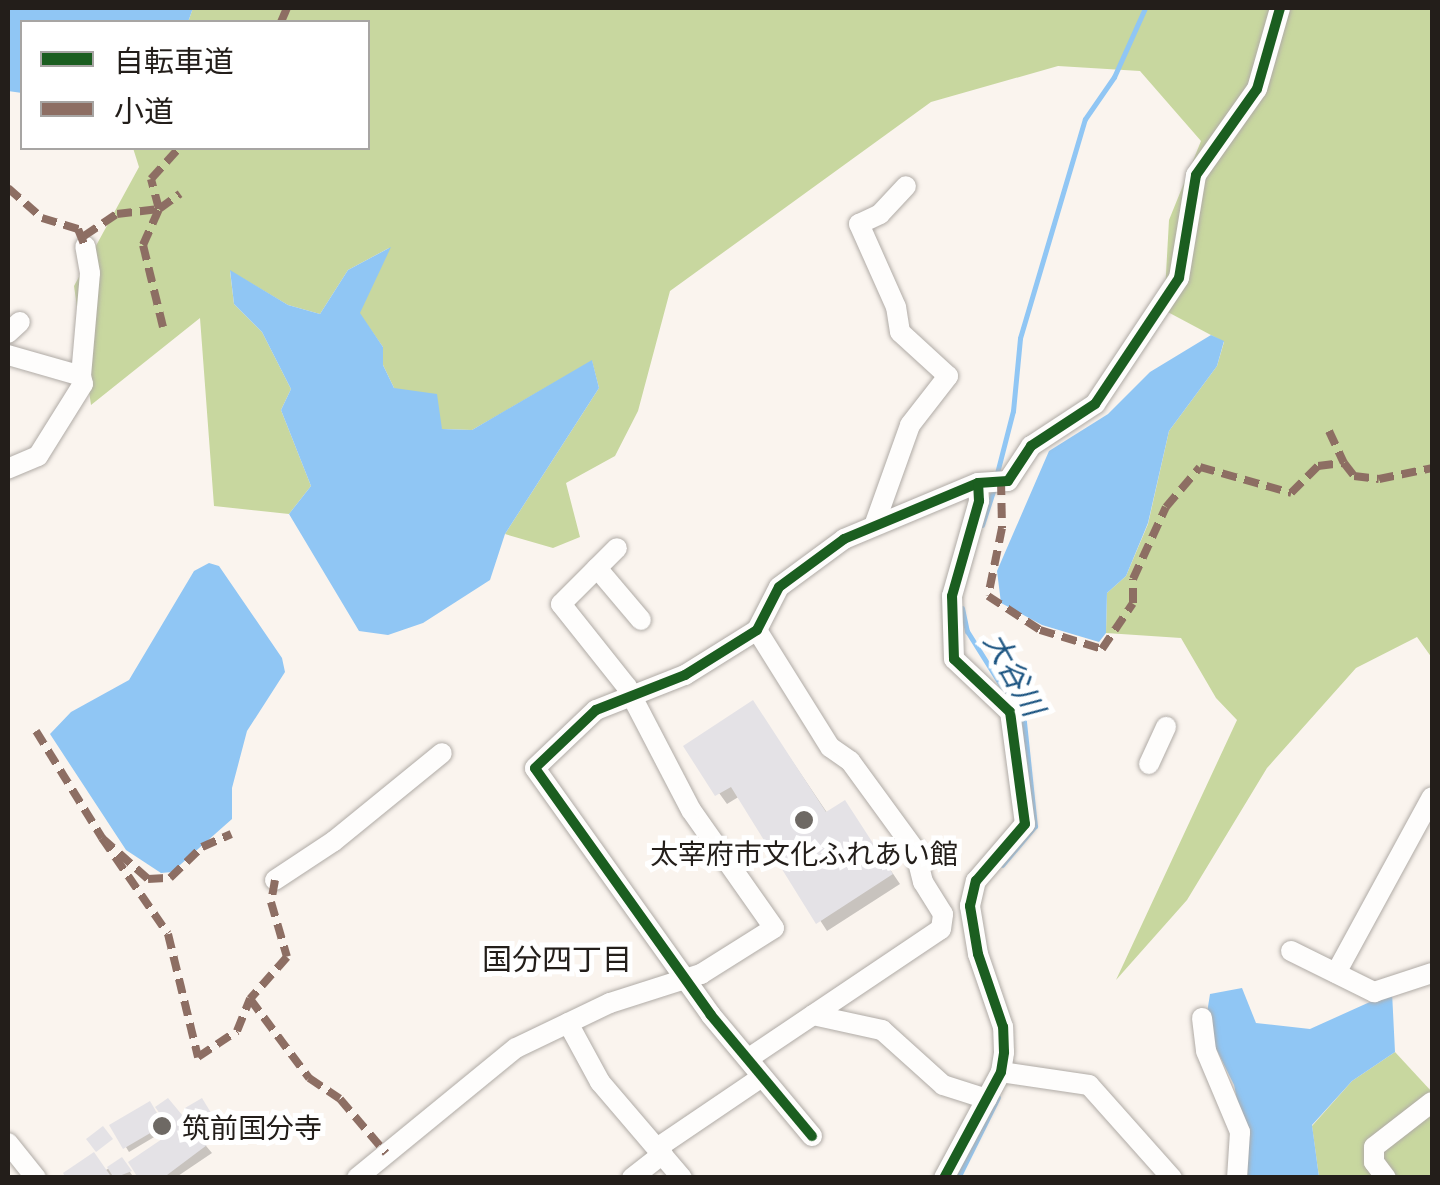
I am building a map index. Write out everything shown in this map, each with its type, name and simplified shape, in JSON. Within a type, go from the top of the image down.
[{"type":"street","points":[[812,1136],[686,980],[535,768],[590,714],[634,700],[757,630],[779,586],[875,523],[978,483],[1008,480],[1031,446],[1095,404],[1155,320],[1179,278],[1196,175],[1257,89],[1280,8]]},
{"type":"street","points":[[875,523],[910,425],[948,376],[900,332],[896,307],[859,224],[880,214],[906,186]]},
{"type":"street","points":[[8,469],[38,456],[75,406],[90,273],[85,246]]},
{"type":"street","points":[[8,355],[81,376]]},
{"type":"street","points":[[944,1178],[1001,1072],[1002,1027],[982,972],[970,906],[976,881],[1025,824],[1010,712],[954,659],[952,596],[979,501],[978,483]]},
{"type":"street","points":[[358,1178],[506,1055],[568,1023],[686,980],[774,928],[692,810],[634,700],[561,604],[617,548]]},
{"type":"street","points":[[597,568],[642,620]]},
{"type":"street","points":[[748,1058],[941,928],[943,914],[923,882],[914,850],[850,761],[830,747],[757,630]]},
{"type":"street","points":[[1149,764],[1166,727]]},
{"type":"street","points":[[274,880],[334,841],[442,752]]},
{"type":"street","points":[[1336,973],[1432,797]]},
{"type":"street","points":[[943,914],[970,906]]},
{"type":"street","points":[[1291,950],[1374,992],[1432,973]]},
{"type":"street","points":[[813,1015],[882,1030],[943,1084],[987,1098]]},
{"type":"street","points":[[1202,1018],[1206,1052],[1240,1132],[1236,1178]]},
{"type":"street","points":[[568,1023],[600,1082],[682,1178]]},
{"type":"street","points":[[1001,1072],[1089,1085],[1172,1178]]},
{"type":"street","points":[[632,1178],[660,1151],[762,1076]]},
{"type":"street","points":[[1386,1178],[1374,1162],[1374,1147],[1432,1102]]},
{"type":"street","points":[[8,1144],[36,1178]]},
{"type":"green space","points":[[193,8],[1432,8],[1432,658],[1417,637],[1356,668],[1267,768],[1187,900],[1116,980],[1237,720],[1216,698],[1181,638],[1106,633],[1107,593],[1126,576],[1148,524],[1169,431],[1217,366],[1224,342],[1164,310],[1169,220],[1201,141],[1140,71],[1058,66],[931,102],[670,291],[638,411],[615,456],[566,483],[580,537],[553,548],[505,534],[599,388],[592,361],[472,430],[442,429],[394,388],[383,365],[383,347],[359,313],[389,248],[348,270],[320,314],[288,305],[230,271],[234,304],[262,332],[291,389],[281,410],[311,486],[289,514],[214,506],[200,318],[91,405],[74,286],[139,167],[134,150],[370,150],[370,20],[189,20]]},
{"type":"green space","points":[[1395,1052],[1432,1092],[1432,1177],[1319,1177],[1312,1126],[1352,1081]]},
{"type":"water","points":[[8,8],[193,8],[189,20],[20,20],[20,93],[8,91]]},
{"type":"water","points":[[391,247],[360,313],[383,347],[383,365],[394,388],[437,394],[442,429],[472,430],[592,360],[599,388],[505,534],[490,580],[423,623],[388,635],[359,631],[289,514],[311,486],[281,410],[291,389],[262,332],[234,304],[230,270],[288,305],[320,314],[348,270]]},
{"type":"water","points":[[1211,335],[1224,341],[1217,366],[1169,431],[1148,523],[1126,576],[1107,593],[1106,633],[1099,642],[1042,625],[1001,603],[997,571],[1049,451],[1108,414],[1150,372]]},
{"type":"water","points":[[209,563],[219,566],[282,658],[285,672],[247,731],[232,788],[232,819],[172,872],[161,873],[126,850],[50,734],[71,712],[129,680],[194,571]]},
{"type":"water","points":[[1242,988],[1256,1023],[1310,1029],[1392,992],[1395,1052],[1352,1081],[1312,1125],[1319,1177],[1245,1177],[1247,1147],[1234,1085],[1205,1026],[1210,994]]},
{"type":"building","points":[[753,700],[826,812],[845,800],[893,874],[816,924],[731,787],[715,796],[683,746]]},
{"type":"building","points":[[168,1098],[207,1145],[163,1178],[138,1178],[128,1162],[165,1137],[169,1126],[155,1107]]},
{"type":"building","points":[[202,1098],[216,1121],[200,1131],[185,1108]]},
{"type":"building","points":[[150,1101],[164,1125],[123,1149],[109,1125]]},
{"type":"building","points":[[103,1126],[113,1139],[96,1152],[86,1139]]},
{"type":"building","points":[[94,1152],[112,1178],[66,1178],[63,1173]]},
{"type":"building","points":[[122,1157],[132,1171],[114,1178],[107,1167]]},
{"type":"waterway","name":"大谷川","points":[[996,477],[1013,411],[1020,338],[1085,119],[1114,77],[1145,8]]},
{"type":"waterway","name":"大谷川","points":[[982,525],[994,488]]},
{"type":"waterway","name":"大谷川","points":[[962,608],[967,631],[1024,722],[1035,826],[1002,865]]},
{"type":"waterway","name":"大谷川","points":[[958,1178],[998,1097]]},
{"type":"marked path","points":[[282,20],[287,8]]},
{"type":"marked path","points":[[84,236],[117,214],[159,209],[151,179],[177,150]]},
{"type":"marked path","points":[[8,188],[42,218],[78,229],[85,246]]},
{"type":"marked path","points":[[163,327],[143,245],[159,209],[180,194]]},
{"type":"marked path","points":[[1329,431],[1344,463]]},
{"type":"marked path","points":[[1001,480],[1002,528],[988,596],[1040,630],[1102,649],[1133,603],[1133,579],[1166,507],[1200,467],[1291,493],[1318,466],[1344,463],[1354,476],[1379,479],[1432,468]]},
{"type":"marked path","points":[[36,731],[102,838],[148,879],[170,878],[202,847],[231,834]]},
{"type":"marked path","points":[[102,838],[168,934],[198,1057],[237,1031],[250,999]]},
{"type":"marked path","points":[[275,880],[271,902],[287,957],[250,999],[309,1078],[340,1099],[386,1153]]},
{"type":"cycle path","points":[[812,1136],[711,1015],[535,768],[596,710],[685,675],[757,630],[779,587],[844,539],[978,483],[1008,481],[1031,446],[1095,404],[1179,278],[1196,175],[1257,89],[1280,8]]},
{"type":"cycle path","points":[[944,1178],[1001,1072],[1004,1052],[1003,1027],[978,954],[970,906],[976,881],[1025,824],[1010,712],[954,659],[952,596],[979,501],[978,483]]},
{"type":"place","name":"太宰府市文化ふれあい館","points":[[804,820]]},
{"type":"place","name":"筑前国分寺","points":[[162,1126]]},
{"type":"district","name":"国分四丁目","points":[[557,957]]}]
